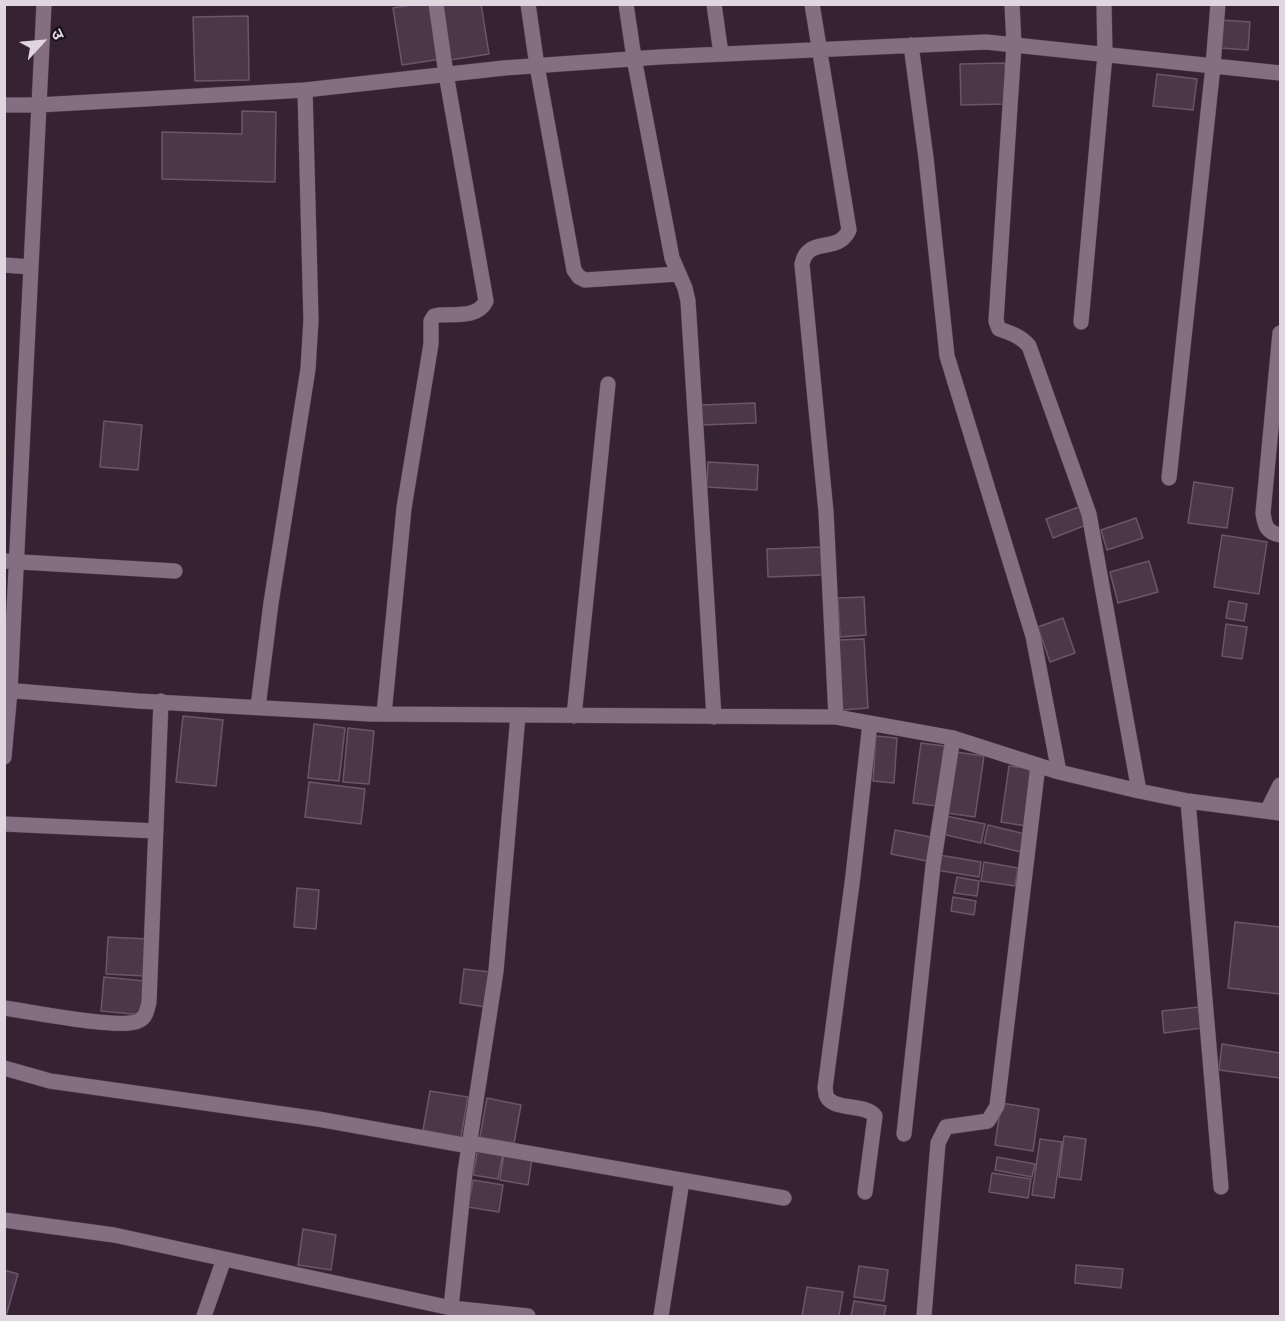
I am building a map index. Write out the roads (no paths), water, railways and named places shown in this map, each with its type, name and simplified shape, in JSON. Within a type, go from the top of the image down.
[{"type":"street","points":[[4,757],[10,562],[31,267],[45,4]]},
{"type":"street","points":[[384,714],[404,508],[431,344],[431,321],[434,316],[439,315],[477,312],[483,308],[486,301],[436,4]]},
{"type":"street","points":[[528,4],[574,270],[579,277],[585,280],[678,273]]},
{"type":"street","points":[[626,4],[672,258],[688,301],[714,717]]},
{"type":"street","points":[[714,4],[721,54]]},
{"type":"street","points":[[812,4],[849,230],[844,239],[839,242],[808,250],[802,264],[826,512],[836,717]]},
{"type":"street","points":[[1012,4],[1014,45],[996,321],[999,329],[1025,340],[1029,346],[1089,514],[1139,791]]},
{"type":"street","points":[[1081,322],[1105,55],[1104,4]]},
{"type":"street","points":[[1169,478],[1218,4]]},
{"type":"street","points":[[4,105],[305,90],[446,74],[634,58],[986,42],[1281,72]]},
{"type":"street","points":[[911,45],[926,158],[947,356],[1033,636],[1059,772]]},
{"type":"street","points":[[258,707],[308,369],[311,320],[305,90]]},
{"type":"street","points":[[4,265],[31,267]]},
{"type":"street","points":[[1281,333],[1263,513],[1265,526],[1272,533],[1281,536]]},
{"type":"street","points":[[574,716],[608,384]]},
{"type":"street","points":[[10,562],[175,571]]},
{"type":"street","points":[[7,691],[384,714],[836,717],[953,738],[1059,772],[1188,801],[1274,812],[1281,785]]},
{"type":"street","points":[[4,1008],[111,1023],[138,1022],[145,1016],[149,1002],[161,701]]},
{"type":"street","points":[[451,1308],[469,1145],[496,971],[518,715]]},
{"type":"street","points":[[865,1192],[875,1116],[867,1109],[832,1102],[827,1098],[825,1088],[853,876],[870,723]]},
{"type":"street","points":[[904,1134],[933,866],[953,738]]},
{"type":"street","points":[[924,1317],[938,1143],[946,1127],[988,1121],[997,1106],[1038,765]]},
{"type":"street","points":[[1188,801],[1221,1186]]},
{"type":"street","points":[[4,824],[156,831]]},
{"type":"street","points":[[4,1068],[50,1081],[318,1119],[784,1198]]},
{"type":"street","points":[[661,1317],[682,1181]]},
{"type":"street","points":[[4,1220],[114,1235],[480,1314],[528,1317]]},
{"type":"street","points":[[204,1317],[224,1259]]}]
